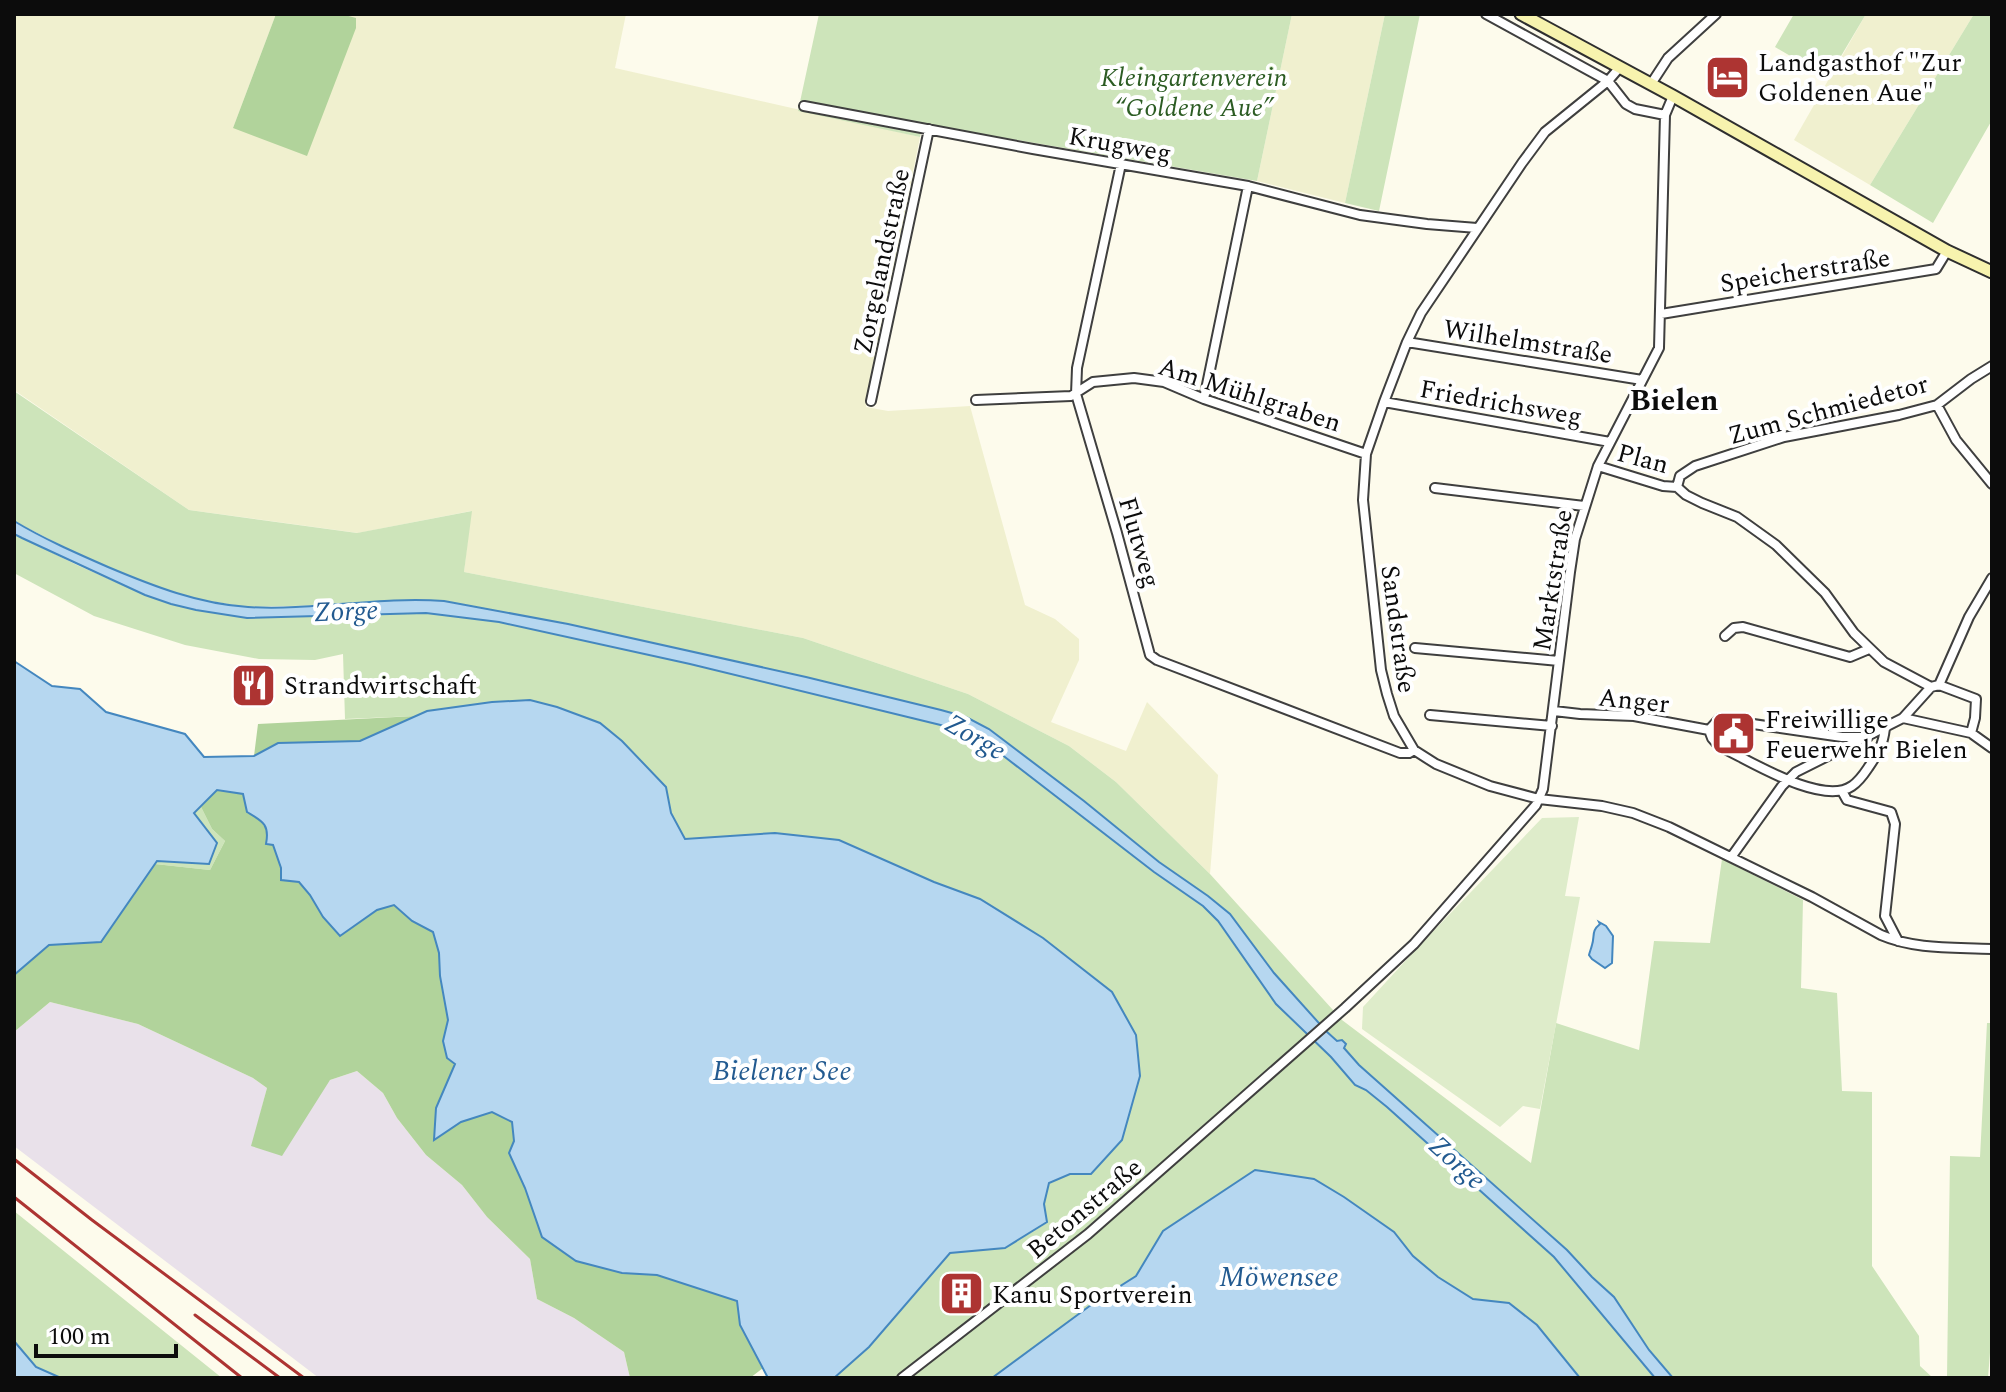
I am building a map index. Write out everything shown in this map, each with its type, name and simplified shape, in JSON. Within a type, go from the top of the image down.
[{"type":"main road","points":[[1521,14],[1947,251],[1992,272]]},
{"type":"street","points":[[1486,14],[1608,81],[1626,104],[1665,115]]},
{"type":"street","points":[[1651,84],[1668,58],[1716,14]]},
{"type":"street","name":"Sandstraße","points":[[1414,750],[1394,716],[1381,670],[1363,500],[1366,454],[1407,342],[1421,313],[1545,132],[1608,81],[1620,67]]},
{"type":"street","name":"Marktstraße","points":[[1539,799],[1552,726],[1575,539],[1598,466],[1659,348],[1665,115],[1673,96]]},
{"type":"street","name":"Krugweg","points":[[804,106],[1248,186],[1360,215],[1477,228]]},
{"type":"street","name":"Zorgelandstraße","points":[[871,401],[929,129]]},
{"type":"street","name":"Flutweg","points":[[1121,164],[1077,368],[1076,394],[1150,655],[1400,753],[1414,750]]},
{"type":"street","points":[[1204,399],[1248,186]]},
{"type":"street","name":"Speicherstraße","points":[[1661,314],[1936,269],[1947,251]]},
{"type":"street","name":"Wilhelmstraße","points":[[1407,342],[1642,380]]},
{"type":"street","name":"Zum Schmiedetor","points":[[1677,487],[1680,476],[1695,466],[1784,437],[1937,405],[1992,366]]},
{"type":"street","name":"Am Mühlgraben","points":[[976,400],[1062,398],[1076,394],[1093,382],[1134,378],[1164,382],[1204,399],[1366,454]]},
{"type":"street","name":"Friedrichsweg","points":[[1384,402],[1610,442]]},
{"type":"street","points":[[1937,405],[1956,440],[1992,484]]},
{"type":"street","name":"Plan","points":[[1598,466],[1663,486],[1677,487],[1686,495],[1737,517],[1776,545],[1825,593],[1854,633],[1884,662],[1935,686],[1976,699],[1971,733]]},
{"type":"street","points":[[1435,488],[1584,506]]},
{"type":"street","points":[[1732,856],[1786,781],[1805,766],[1903,718],[1935,686],[1992,578]]},
{"type":"street","points":[[1725,636],[1734,628],[1743,627],[1850,657],[1869,649]]},
{"type":"street","points":[[1415,648],[1559,661]]},
{"type":"street","name":"Anger","points":[[1554,711],[1634,716],[1709,730],[1719,719],[1842,737],[1868,737]]},
{"type":"street","points":[[1430,715],[1552,726]]},
{"type":"street","points":[[1903,718],[1971,733],[1992,748]]},
{"type":"street","points":[[1709,730],[1719,746],[1786,781],[1842,791],[1863,776],[1883,745],[1885,728]]},
{"type":"street","points":[[1414,750],[1436,764],[1490,786],[1539,799],[1633,813],[1669,827],[1898,942],[1992,949]]},
{"type":"street","points":[[1842,791],[1847,800],[1891,812],[1895,824],[1885,916],[1898,942]]},
{"type":"street","name":"Betonstraße","points":[[902,1378],[1088,1234],[1336,1016],[1414,944],[1539,799]]},
{"type":"shaded area","points":[[50,1002],[138,1024],[253,1078],[267,1088],[252,1146],[330,1080],[357,1071],[383,1093],[397,1118],[426,1155],[462,1185],[487,1217],[530,1259],[537,1299],[574,1318],[624,1352],[630,1378],[319,1378],[14,1146],[14,1032]]},
{"type":"green space","points":[[14,14],[276,14],[233,128],[355,19],[341,14],[626,14],[615,68],[920,137],[866,407],[888,411],[970,406],[1025,605],[1055,619],[1079,639],[1079,660],[1051,722],[1126,751],[1147,702],[1218,775],[1210,874],[1116,782],[1069,746],[968,694],[803,638],[464,572],[471,511],[358,533],[189,510],[14,390]]},
{"type":"green space","points":[[276,14],[341,14],[356,18],[356,28],[307,156],[233,128]]},
{"type":"green space","name":"Kleingartenverein “Goldene Aue”","points":[[819,14],[1292,14],[1257,181],[923,124],[920,137],[798,111]]},
{"type":"green space","points":[[1292,14],[1385,14],[1345,203],[1257,181]]},
{"type":"green space","points":[[1385,14],[1420,14],[1379,211],[1345,203]]},
{"type":"green space","points":[[1794,14],[1866,14],[1828,78],[1775,47]]},
{"type":"green space","points":[[1866,14],[1974,14],[1870,185],[1794,140]]},
{"type":"green space","points":[[1974,14],[1992,14],[1992,120],[1933,223],[1870,185]]},
{"type":"green space","points":[[14,391],[189,510],[357,533],[472,511],[464,572],[803,638],[968,694],[1069,746],[1116,782],[1210,874],[1342,1020],[1531,1163],[1556,1023],[1639,1050],[1654,941],[1710,943],[1722,859],[1803,900],[1801,988],[1837,993],[1842,1091],[1872,1092],[1872,1266],[1919,1336],[1920,1366],[1933,1378],[1673,1378],[1649,1350],[1614,1297],[1567,1250],[1359,1065],[1274,973],[1230,914],[989,729],[966,717],[568,624],[444,601],[247,607],[198,599],[150,585],[82,556],[14,521]]},
{"type":"green space","points":[[14,534],[145,595],[196,610],[247,618],[426,613],[499,622],[690,664],[961,730],[988,744],[1203,906],[1276,1004],[1355,1085],[1387,1107],[1554,1257],[1655,1378],[1580,1378],[1537,1325],[1509,1304],[1473,1299],[1438,1277],[1413,1256],[1394,1232],[1314,1179],[1163,1231],[1136,1276],[1095,1302],[992,1378],[834,1378],[869,1347],[950,1253],[1005,1248],[1047,1223],[1044,1204],[1049,1183],[1070,1174],[1091,1174],[1133,1100],[1140,1076],[980,899],[775,833],[685,839],[671,813],[666,787],[622,741],[600,723],[557,707],[530,700],[492,702],[427,711],[416,716],[345,719],[343,654],[315,660],[259,659],[185,645],[94,616],[14,573]]},
{"type":"green space","points":[[416,716],[360,741],[278,743],[254,756],[258,724]]},
{"type":"green space","points":[[217,790],[243,794],[274,845],[281,879],[298,882],[340,936],[377,910],[395,905],[412,921],[433,932],[448,1020],[443,1041],[455,1064],[436,1108],[435,1139],[461,1122],[492,1112],[512,1122],[514,1141],[509,1153],[525,1188],[622,1273],[657,1275],[737,1301],[740,1326],[763,1368],[750,1378],[630,1378],[624,1352],[574,1318],[537,1299],[530,1259],[487,1217],[462,1185],[426,1155],[397,1118],[383,1093],[357,1071],[330,1080],[282,1156],[251,1146],[267,1088],[253,1078],[138,1024],[50,1002],[14,1032],[14,975],[49,945],[101,942],[155,864],[210,870],[225,841],[212,829],[201,807]]},
{"type":"green space","points":[[201,807],[212,829],[225,841],[210,870],[155,864],[217,843],[194,813]]},
{"type":"green space","points":[[1579,817],[1565,896],[1580,897],[1540,1109],[1523,1106],[1500,1127],[1362,1029],[1363,1007],[1542,818]]},
{"type":"green space","points":[[1987,1023],[1992,1023],[1992,1327],[1988,1378],[1947,1378],[1950,1156],[1980,1157]]},
{"type":"green space","points":[[14,1211],[222,1378],[61,1378],[36,1367],[14,1341]]},
{"type":"water","name":"Zorge","points":[[14,521],[60,546],[125,574],[176,593],[212,602],[272,608],[395,600],[444,601],[568,624],[806,677],[966,717],[989,729],[1230,914],[1274,973],[1326,1031],[1346,1044],[1344,1048],[1359,1065],[1567,1250],[1614,1297],[1649,1350],[1673,1378],[1655,1378],[1554,1257],[1387,1107],[1355,1085],[1276,1004],[1218,921],[1203,906],[988,744],[961,730],[690,664],[499,622],[426,613],[247,618],[196,610],[145,595],[22,538],[14,534]]},
{"type":"water","name":"Bielener See","points":[[14,661],[52,686],[80,689],[106,712],[185,734],[204,757],[254,756],[278,743],[360,741],[427,711],[492,702],[530,700],[600,723],[666,787],[671,813],[685,839],[775,833],[839,840],[980,899],[1043,938],[1112,992],[1136,1035],[1140,1076],[1122,1140],[1091,1174],[1070,1174],[1049,1183],[1044,1204],[1047,1222],[1005,1248],[950,1253],[869,1347],[834,1378],[768,1378],[740,1325],[737,1301],[657,1275],[622,1273],[576,1261],[542,1237],[509,1153],[514,1141],[512,1122],[492,1112],[461,1122],[434,1140],[436,1108],[455,1064],[447,1058],[443,1041],[448,1020],[433,932],[412,921],[394,905],[377,910],[340,936],[299,882],[281,880],[281,868],[273,845],[266,844],[266,827],[247,812],[243,794],[217,790],[194,813],[217,843],[209,864],[157,861],[101,942],[49,945],[14,975]]},
{"type":"water","points":[[1599,922],[1613,936],[1612,963],[1605,968],[1589,955]]},
{"type":"water","name":"Möwensee","points":[[1255,1170],[1314,1179],[1344,1197],[1394,1232],[1413,1256],[1438,1277],[1473,1299],[1509,1303],[1537,1325],[1580,1378],[992,1378],[1095,1302],[1136,1276],[1163,1231]]},
{"type":"water","points":[[14,1341],[36,1367],[61,1378],[14,1378]]},
{"type":"railway","points":[[14,1159],[304,1378]]},
{"type":"railway","points":[[14,1197],[242,1378]]},
{"type":"railway","points":[[195,1315],[280,1378]]},
{"type":"place","name":"Landgasthof \"Zur Goldenen Aue\"","points":[[1727,77]]},
{"type":"place","name":"Strandwirtschaft","points":[[253,685]]},
{"type":"place","name":"Freiwillige Feuerwehr Bielen","points":[[1734,734]]},
{"type":"place","name":"Kanu Sportverein","points":[[961,1294]]},
{"type":"district","name":"Bielen","points":[[1674,400]]}]
